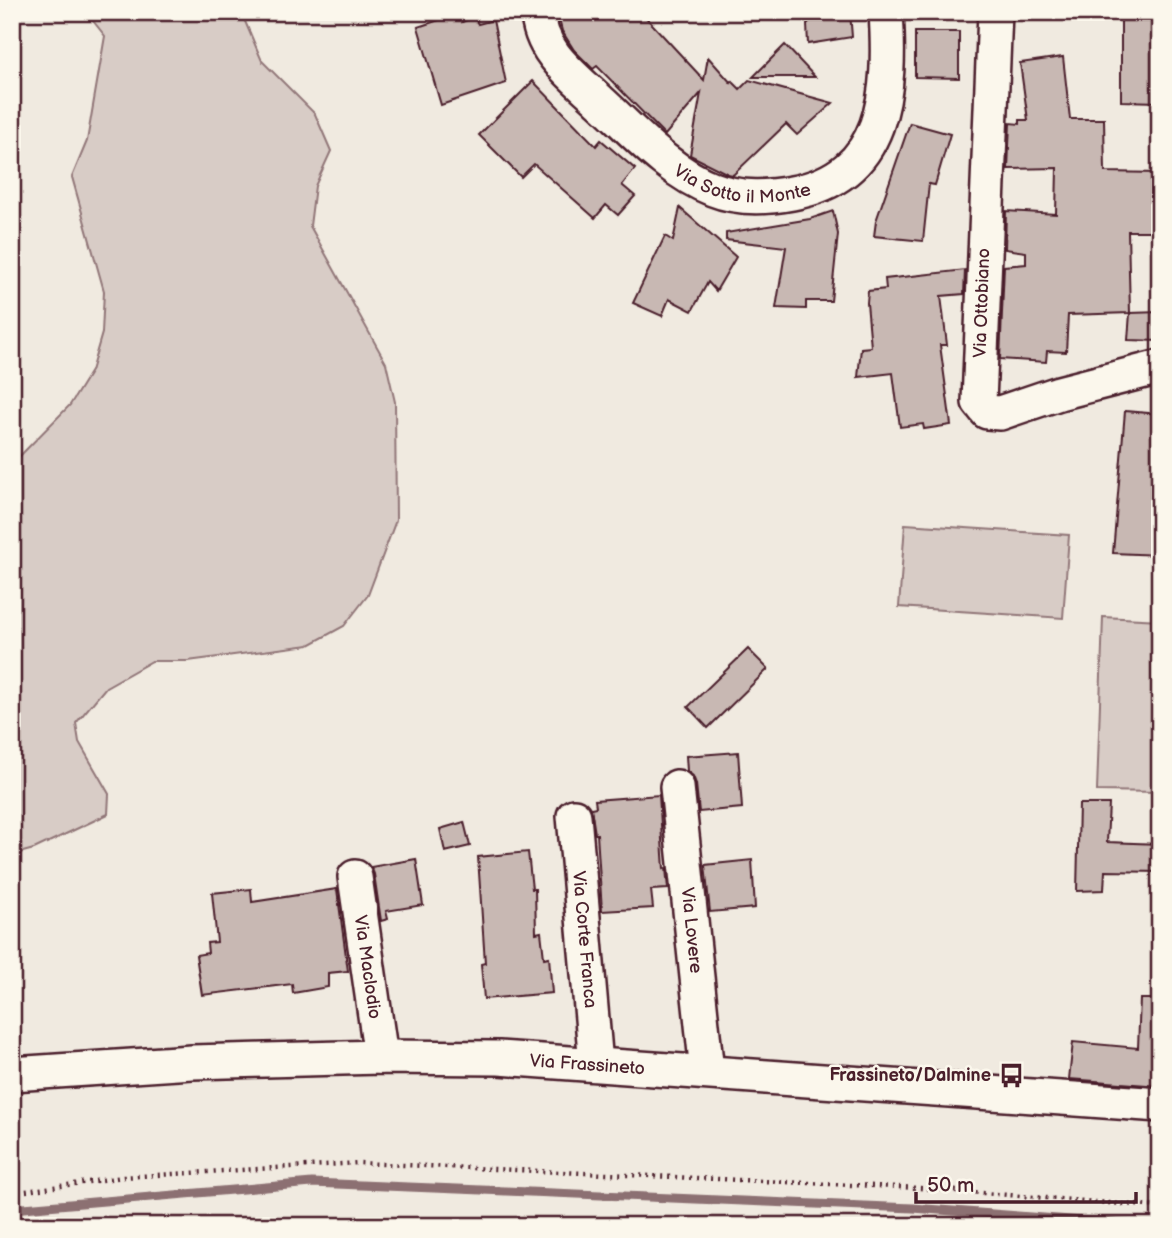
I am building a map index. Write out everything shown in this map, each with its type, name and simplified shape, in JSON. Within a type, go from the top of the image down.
[{"type":"street","name":"Via Sotto il Monte","points":[[538,12],[542,37],[559,62],[652,148],[700,183],[729,194],[750,197],[788,194],[823,185],[838,177],[862,154],[878,124],[885,97],[887,12]]},
{"type":"street","name":"Via Ottobiano","points":[[995,12],[979,402],[986,412],[1000,413],[1059,393],[1160,367]]},
{"type":"street","name":"Via Lovere","points":[[677,787],[707,1072]]},
{"type":"street","name":"Via Corte Franca","points":[[575,816],[596,1064]]},
{"type":"street","name":"Via Maclodio","points":[[355,877],[381,1056]]},
{"type":"street","name":"Via Frassineto","points":[[12,1074],[136,1065],[381,1056],[499,1058],[1160,1105]]},
{"type":"path","points":[[12,1193],[123,1177],[359,1163],[920,1188],[1160,1207]]},
{"type":"shaded area","points":[[86,12],[241,12],[262,61],[315,114],[331,151],[315,186],[310,226],[386,363],[395,402],[396,520],[368,595],[344,626],[309,645],[188,661],[152,661],[106,687],[76,723],[79,742],[109,794],[108,814],[34,849],[12,855],[12,464],[70,405],[91,371],[102,333],[104,291],[72,177],[87,141],[105,36]]},
{"type":"shaded area","points":[[905,524],[1069,535],[1063,618],[899,607]]},
{"type":"shaded area","points":[[1103,617],[1160,620],[1160,792],[1097,791]]},
{"type":"building","points":[[557,12],[641,12],[704,80],[708,57],[731,83],[732,81],[740,89],[749,80],[833,103],[797,135],[786,124],[733,175],[728,174],[690,155],[701,93],[665,135],[597,66],[593,69],[574,50],[562,31]]},
{"type":"building","points":[[818,12],[850,12],[852,37],[808,44],[807,24]]},
{"type":"building","points":[[460,13],[462,22],[474,17],[478,24],[493,20],[506,83],[441,105],[418,27]]},
{"type":"building","points":[[1121,15],[1160,15],[1160,102],[1121,101]]},
{"type":"building","points":[[915,32],[959,32],[959,78],[915,77]]},
{"type":"building","points":[[785,45],[815,77],[753,77]]},
{"type":"building","points":[[1063,57],[1070,119],[1104,119],[1105,172],[1160,173],[1160,231],[1128,231],[1130,313],[1068,315],[1066,352],[1047,351],[1046,362],[1000,359],[1004,266],[1026,264],[1026,252],[1005,249],[1006,211],[1056,214],[1057,168],[1008,169],[1010,123],[1020,124],[1020,120],[1028,120],[1020,63]]},
{"type":"building","points":[[533,81],[596,146],[601,140],[635,169],[622,185],[635,196],[618,215],[606,205],[595,218],[534,164],[521,177],[479,135]]},
{"type":"building","points":[[910,123],[950,134],[935,185],[929,184],[923,241],[874,236],[876,221]]},
{"type":"building","points":[[680,208],[736,257],[716,291],[708,282],[692,311],[669,299],[662,316],[633,303],[665,236],[673,241]]},
{"type":"building","points":[[833,211],[838,234],[831,301],[806,301],[806,309],[776,308],[786,247],[726,240],[726,233],[810,219]]},
{"type":"building","points":[[965,270],[964,294],[941,296],[947,345],[940,345],[951,425],[924,429],[923,424],[900,427],[893,373],[858,377],[861,348],[871,347],[868,291],[886,289],[885,279]]},
{"type":"building","points":[[1160,312],[1160,341],[1128,340],[1130,313]]},
{"type":"building","points":[[1125,411],[1160,414],[1160,555],[1113,553]]},
{"type":"building","points":[[748,649],[768,669],[708,728],[688,707]]},
{"type":"building","points":[[738,752],[742,808],[699,812],[696,784],[687,771],[686,756]]},
{"type":"building","points":[[659,795],[668,889],[651,890],[653,908],[602,911],[597,834],[591,808],[596,807],[595,800]]},
{"type":"building","points":[[1079,804],[1109,804],[1107,842],[1160,844],[1160,872],[1105,871],[1104,890],[1077,891]]},
{"type":"building","points":[[464,822],[470,846],[445,852],[440,829]]},
{"type":"building","points":[[528,852],[532,889],[535,889],[536,933],[541,932],[544,958],[549,957],[552,993],[484,999],[481,964],[485,963],[478,857]]},
{"type":"building","points":[[416,859],[423,905],[386,911],[388,919],[381,921],[371,867]]},
{"type":"building","points":[[752,860],[755,908],[710,912],[705,865]]},
{"type":"building","points":[[251,889],[252,902],[337,889],[348,971],[328,973],[328,987],[293,993],[292,984],[202,995],[196,955],[208,953],[207,943],[217,942],[212,893]]},
{"type":"building","points":[[1140,999],[1160,999],[1160,1086],[1069,1079],[1073,1042],[1138,1048]]},
{"type":"waterway","points":[[12,1209],[312,1183],[913,1208],[1150,1226]]},
{"type":"place","name":"Frassineto/Dalmine","points":[[1011,1075]]}]
